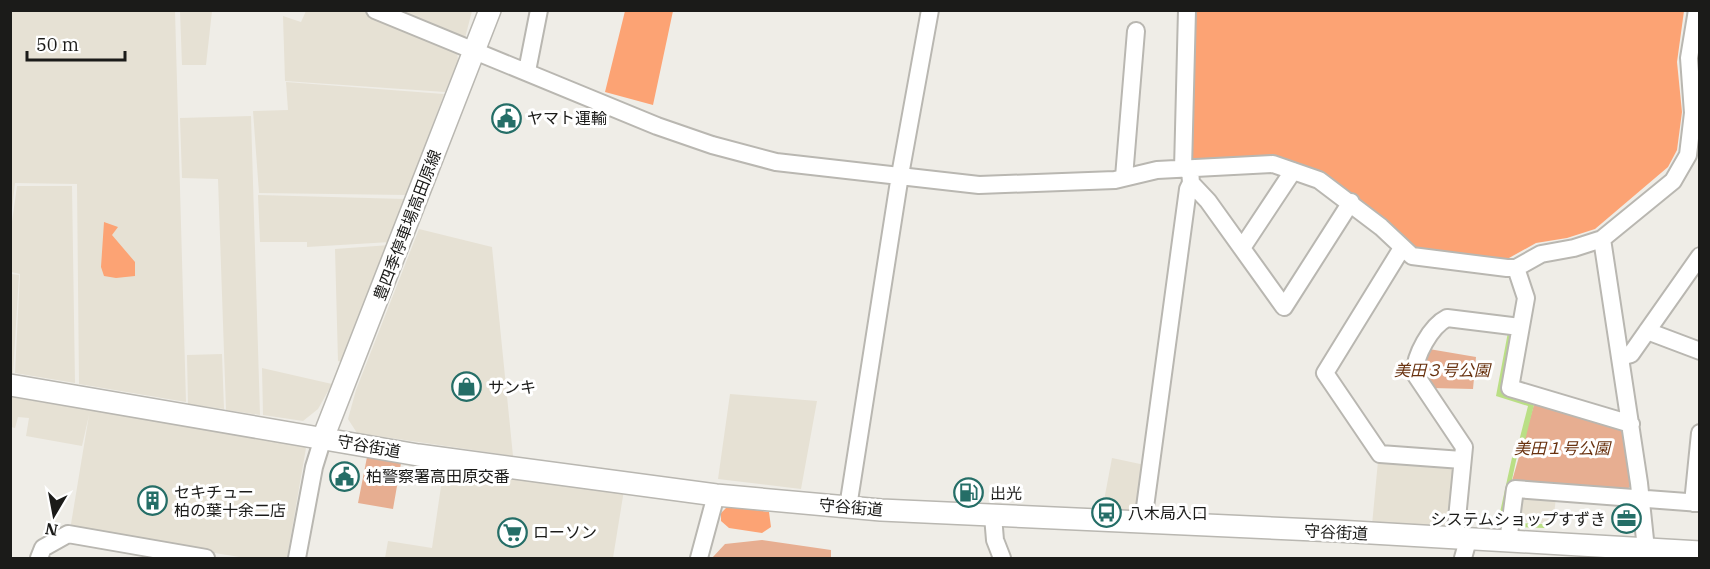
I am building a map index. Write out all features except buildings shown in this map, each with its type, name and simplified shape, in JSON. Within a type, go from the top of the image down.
[{"type":"main road","name":"豊四季停車場高田原線","points":[[323,438],[490,10]]},
{"type":"main road","name":"守谷街道","points":[[10,386],[524,470],[716,495],[848,507],[1143,522],[1462,546],[1508,542],[1700,552]]},
{"type":"street","points":[[375,10],[474,53],[527,71],[657,126],[712,145],[776,162],[979,185],[1115,180],[1157,170],[1188,174],[1273,164],[1319,180],[1382,227],[1412,256],[1516,268],[1541,254],[1602,239],[1673,181],[1688,155],[1695,99],[1689,58],[1697,10]]},
{"type":"street","points":[[527,71],[539,10]]},
{"type":"street","points":[[848,507],[900,175],[930,10]]},
{"type":"street","points":[[1143,522],[1186,201],[1188,174],[1187,10]]},
{"type":"street","points":[[1124,177],[1136,31]]},
{"type":"street","points":[[1242,248],[1293,171]]},
{"type":"street","points":[[1188,174],[1284,307],[1351,202]]},
{"type":"street","points":[[1602,239],[1631,424],[1646,549]]},
{"type":"street","points":[[1402,248],[1325,373],[1380,454],[1462,460]]},
{"type":"street","points":[[1620,357],[1631,354],[1700,256]]},
{"type":"street","points":[[1516,268],[1526,298],[1510,388],[1631,424]]},
{"type":"street","points":[[1462,546],[1464,447],[1415,374],[1414,363],[1439,322],[1447,318],[1521,327]]},
{"type":"street","points":[[1647,331],[1700,351]]},
{"type":"street","points":[[1508,542],[1515,489],[1696,503],[1700,433]]},
{"type":"street","points":[[297,558],[314,467],[323,438]]},
{"type":"street","points":[[699,558],[716,495]]},
{"type":"street","points":[[993,516],[995,540],[1002,558]]},
{"type":"street","points":[[39,558],[43,548],[69,534],[206,558]]},
{"type":"shaded area","points":[[11,11],[175,11],[186,402],[79,384],[77,184],[15,183],[11,219]]},
{"type":"shaded area","points":[[180,11],[212,11],[206,65],[182,65]]},
{"type":"shaded area","points":[[306,11],[364,11],[457,50],[458,61],[445,92],[285,81],[283,16],[301,22]]},
{"type":"shaded area","points":[[399,11],[472,11],[465,38]]},
{"type":"shaded area","points":[[625,11],[673,11],[653,105],[605,92]]},
{"type":"shaded area","points":[[1195,11],[1684,11],[1677,62],[1682,112],[1677,150],[1668,167],[1595,229],[1567,238],[1536,243],[1500,263],[1414,250],[1320,175],[1189,162]]},
{"type":"shaded area","points":[[286,82],[444,94],[407,195],[259,193],[253,111],[288,110]]},
{"type":"shaded area","points":[[251,116],[260,415],[226,410],[218,179],[182,178],[180,118]]},
{"type":"shaded area","points":[[17,186],[72,186],[75,383],[15,373],[20,274],[11,272],[10,236]]},
{"type":"shaded area","points":[[258,195],[405,199],[390,242],[307,247],[307,242],[260,242]]},
{"type":"shaded area","points":[[104,222],[118,227],[112,235],[135,262],[135,276],[116,278],[104,276],[101,267]]},
{"type":"shaded area","points":[[419,229],[492,247],[513,456],[357,433],[348,419],[356,390]]},
{"type":"shaded area","points":[[390,245],[344,363],[338,361],[335,249]]},
{"type":"shaded area","points":[[11,274],[19,275],[13,373],[10,372]]},
{"type":"shaded area","points":[[1508,332],[1513,337],[1503,391],[1535,401],[1522,452],[1517,456],[1502,527],[1497,526],[1513,453],[1517,449],[1528,406],[1496,396]]},
{"type":"shaded area","points":[[222,354],[224,409],[188,404],[187,355]]},
{"type":"shaded area","points":[[262,368],[332,384],[318,409],[303,421],[263,415]]},
{"type":"shaded area","points":[[730,394],[817,401],[801,489],[718,479]]},
{"type":"shaded area","points":[[10,397],[304,446],[306,448],[287,558],[246,558],[70,530],[89,415],[82,446],[26,436],[29,418],[18,417],[15,428],[11,427]]},
{"type":"shaded area","points":[[1112,458],[1145,465],[1138,509],[1134,512],[1102,511]]},
{"type":"shaded area","points":[[1378,461],[1449,464],[1454,468],[1450,524],[1446,530],[1372,525]]},
{"type":"shaded area","points":[[444,466],[624,490],[613,558],[385,558],[388,541],[432,548]]},
{"type":"shaded area","points":[[1526,494],[1556,497],[1553,524],[1516,521],[1520,499]]},
{"type":"shaded area","points":[[728,506],[769,512],[771,527],[762,533],[729,528],[721,521],[721,513]]},
{"type":"green space","name":"美田３号公園","points":[[1429,349],[1476,357],[1473,389],[1431,388],[1420,371]]},
{"type":"green space","name":"美田１号公園","points":[[1535,401],[1618,426],[1624,432],[1632,485],[1625,491],[1512,481]]},
{"type":"green space","points":[[367,457],[401,463],[393,509],[358,503]]},
{"type":"green space","points":[[762,540],[831,550],[831,558],[712,558],[725,544]]},
{"type":"waterway","points":[[1516,525],[1544,526]]},
{"type":"place","name":"ヤマト運輸","points":[[506,118]]},
{"type":"place","name":"サンキ","points":[[467,387]]},
{"type":"place","name":"柏警察署高田原交番","points":[[345,476]]},
{"type":"place","name":"出光","points":[[969,493]]},
{"type":"place","name":"セキチュー 柏の葉十余二店","points":[[153,501]]},
{"type":"place","name":"八木局入口","points":[[1107,513]]},
{"type":"place","name":"システムショップすずき","points":[[1627,519]]},
{"type":"place","name":"ローソン","points":[[512,532]]}]
